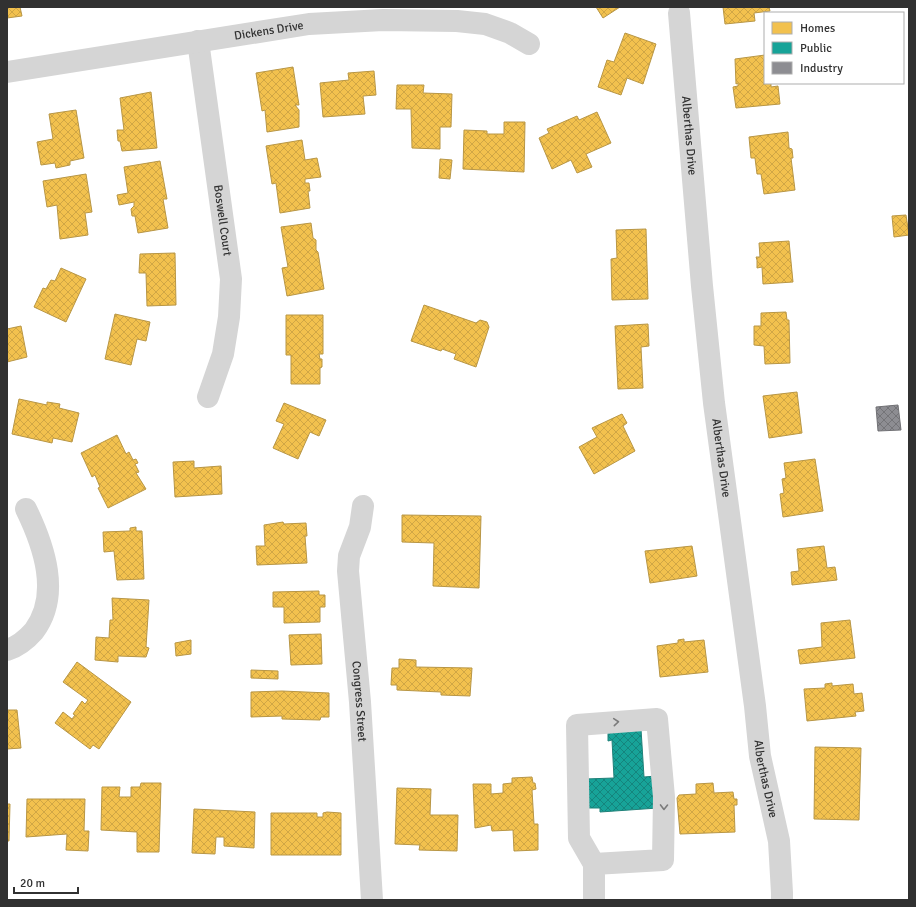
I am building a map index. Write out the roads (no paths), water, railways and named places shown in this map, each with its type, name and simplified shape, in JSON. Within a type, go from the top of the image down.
[{"type":"street","name":"Alberthas Drive","points":[[679,13],[702,286],[714,403],[755,706],[760,756],[779,841],[782,900]]},
{"type":"street","name":"Dickens Drive","points":[[7,72],[309,24],[398,20],[457,21],[485,24],[510,33],[529,44]]},
{"type":"street","name":"Boswell Court","points":[[198,41],[231,279],[229,317],[222,354],[208,397]]},
{"type":"street","name":"Congress Street","points":[[363,506],[360,526],[349,556],[348,571],[360,702],[372,900]]},
{"type":"street","points":[[7,650],[12,649],[29,637],[40,622],[46,606],[48,588],[44,555],[38,534],[26,509]]},
{"type":"street","points":[[594,864],[663,860],[664,797],[657,718],[577,725],[579,838],[594,864],[594,900]]}]
